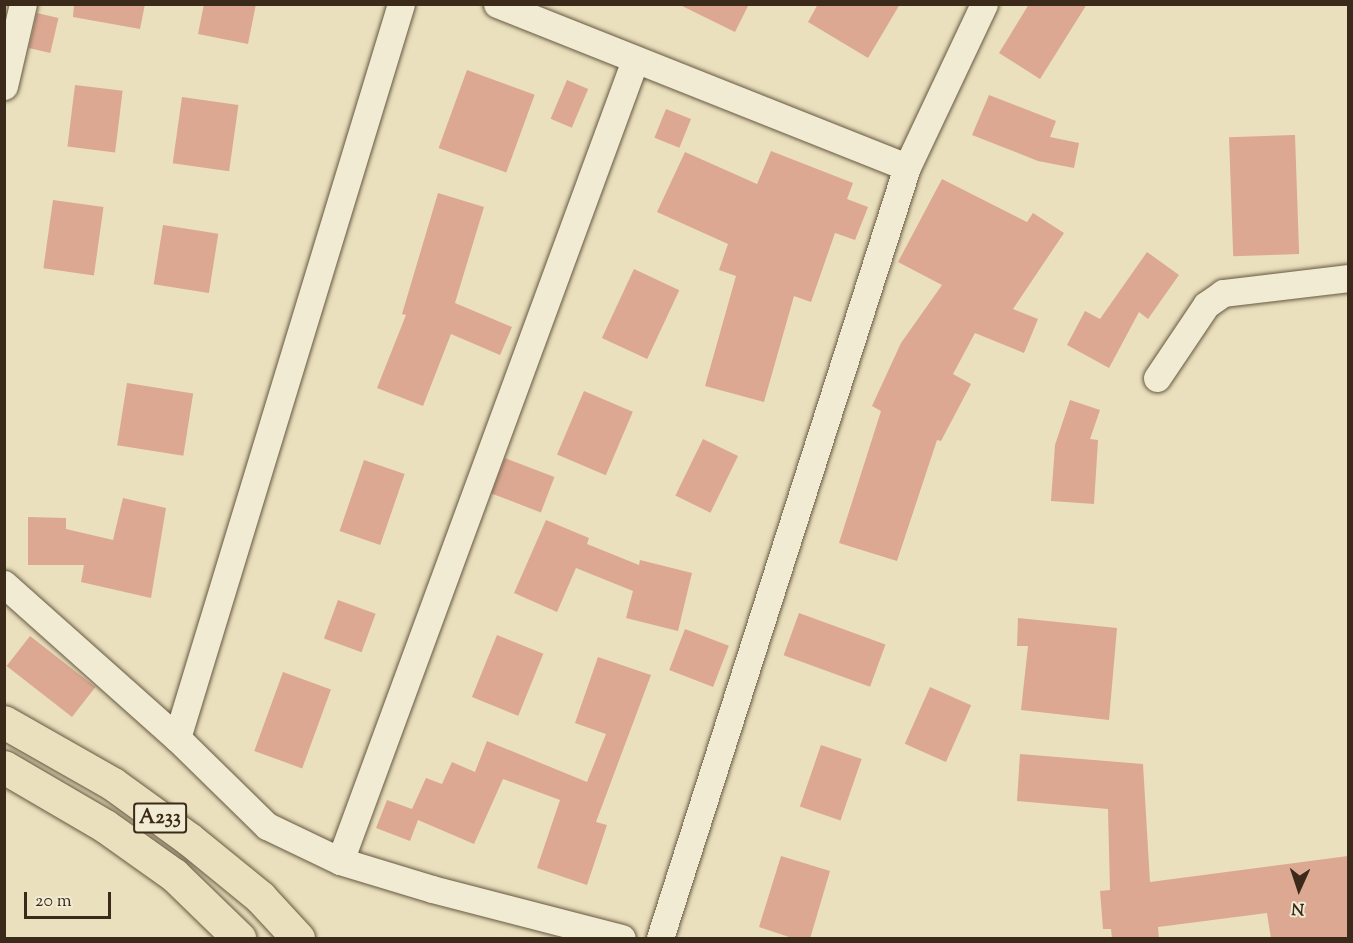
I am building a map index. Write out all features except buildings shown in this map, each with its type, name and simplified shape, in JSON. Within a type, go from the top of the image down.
[{"type":"highway","name":"A233","points":[[4,722],[113,784],[189,839],[260,897],[298,939]]},
{"type":"highway","name":"A233","points":[[4,767],[105,826],[174,875],[239,939]]},
{"type":"street","points":[[4,86],[23,4]]},
{"type":"street","points":[[177,738],[401,4]]},
{"type":"street","points":[[497,4],[907,167]]},
{"type":"street","points":[[660,939],[907,167],[984,4]]},
{"type":"street","points":[[340,861],[635,60]]},
{"type":"street","points":[[1157,378],[1206,305],[1223,292],[1348,278]]},
{"type":"street","points":[[4,584],[177,738],[267,826],[340,861],[432,889],[622,939]]}]
